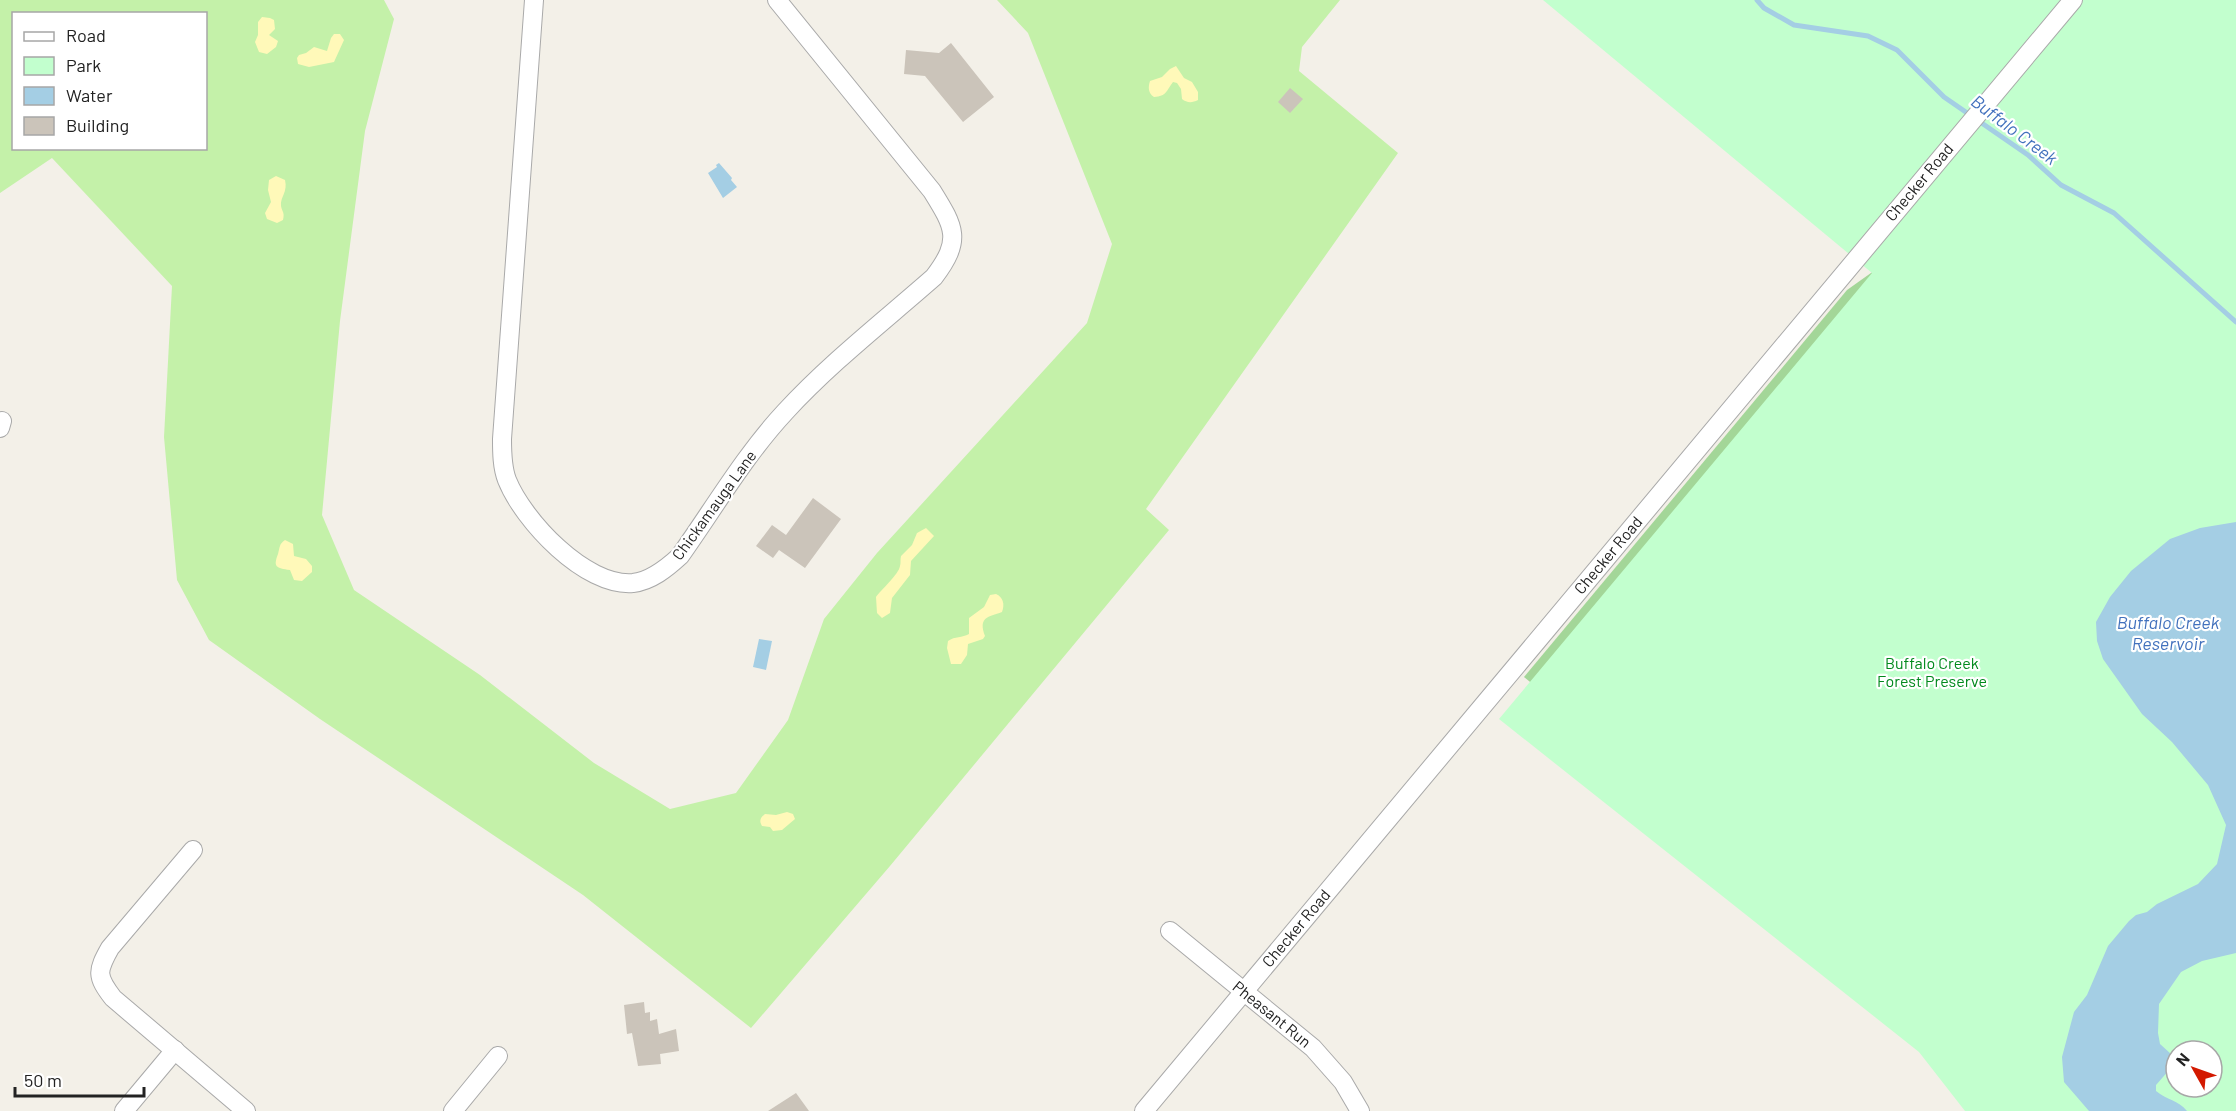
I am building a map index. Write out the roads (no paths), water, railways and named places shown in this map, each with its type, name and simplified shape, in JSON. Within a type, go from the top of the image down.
[{"type":"street","name":"Chickamauga Lane","points":[[534,0],[502,439],[503,464],[507,480],[528,517],[569,557],[600,576],[617,582],[634,583],[666,569],[680,556],[764,436],[784,412],[813,383],[934,277],[951,249],[953,234],[951,221],[932,191],[777,0]]},
{"type":"street","name":"Checker Road","points":[[1144,1111],[2073,0]]},
{"type":"street","points":[[193,850],[110,948],[101,963],[99,975],[102,984],[113,998],[246,1111]]},
{"type":"street","name":"Pheasant Run","points":[[1170,931],[1313,1048],[1343,1082],[1360,1111]]},
{"type":"street","points":[[123,1111],[175,1050]]},
{"type":"street","points":[[453,1111],[498,1056]]},
{"type":"water","points":[[719,163],[737,187],[723,198],[708,173]]},
{"type":"water","name":"Buffalo Creek Reservoir","points":[[2236,522],[2236,953],[2202,961],[2181,972],[2159,1004],[2158,1033],[2160,1044],[2164,1048],[2164,1076],[2156,1085],[2156,1091],[2164,1096],[2164,1099],[2180,1104],[2187,1111],[2089,1111],[2064,1082],[2062,1057],[2074,1012],[2087,995],[2108,946],[2129,921],[2136,915],[2147,912],[2157,904],[2198,884],[2217,864],[2226,825],[2208,785],[2172,742],[2142,714],[2103,659],[2097,641],[2096,622],[2110,597],[2131,571],[2170,539],[2200,528]]},
{"type":"water","points":[[759,639],[772,641],[766,670],[753,667]]},
{"type":"waterway","name":"Buffalo Creek","points":[[1757,0],[1764,8],[1794,25],[1868,36],[1897,50],[1944,97],[2028,155],[2061,185],[2114,213],[2236,322]]},
{"type":"park label","name":"Buffalo Creek Forest Preserve","points":[[1932,672]]}]
